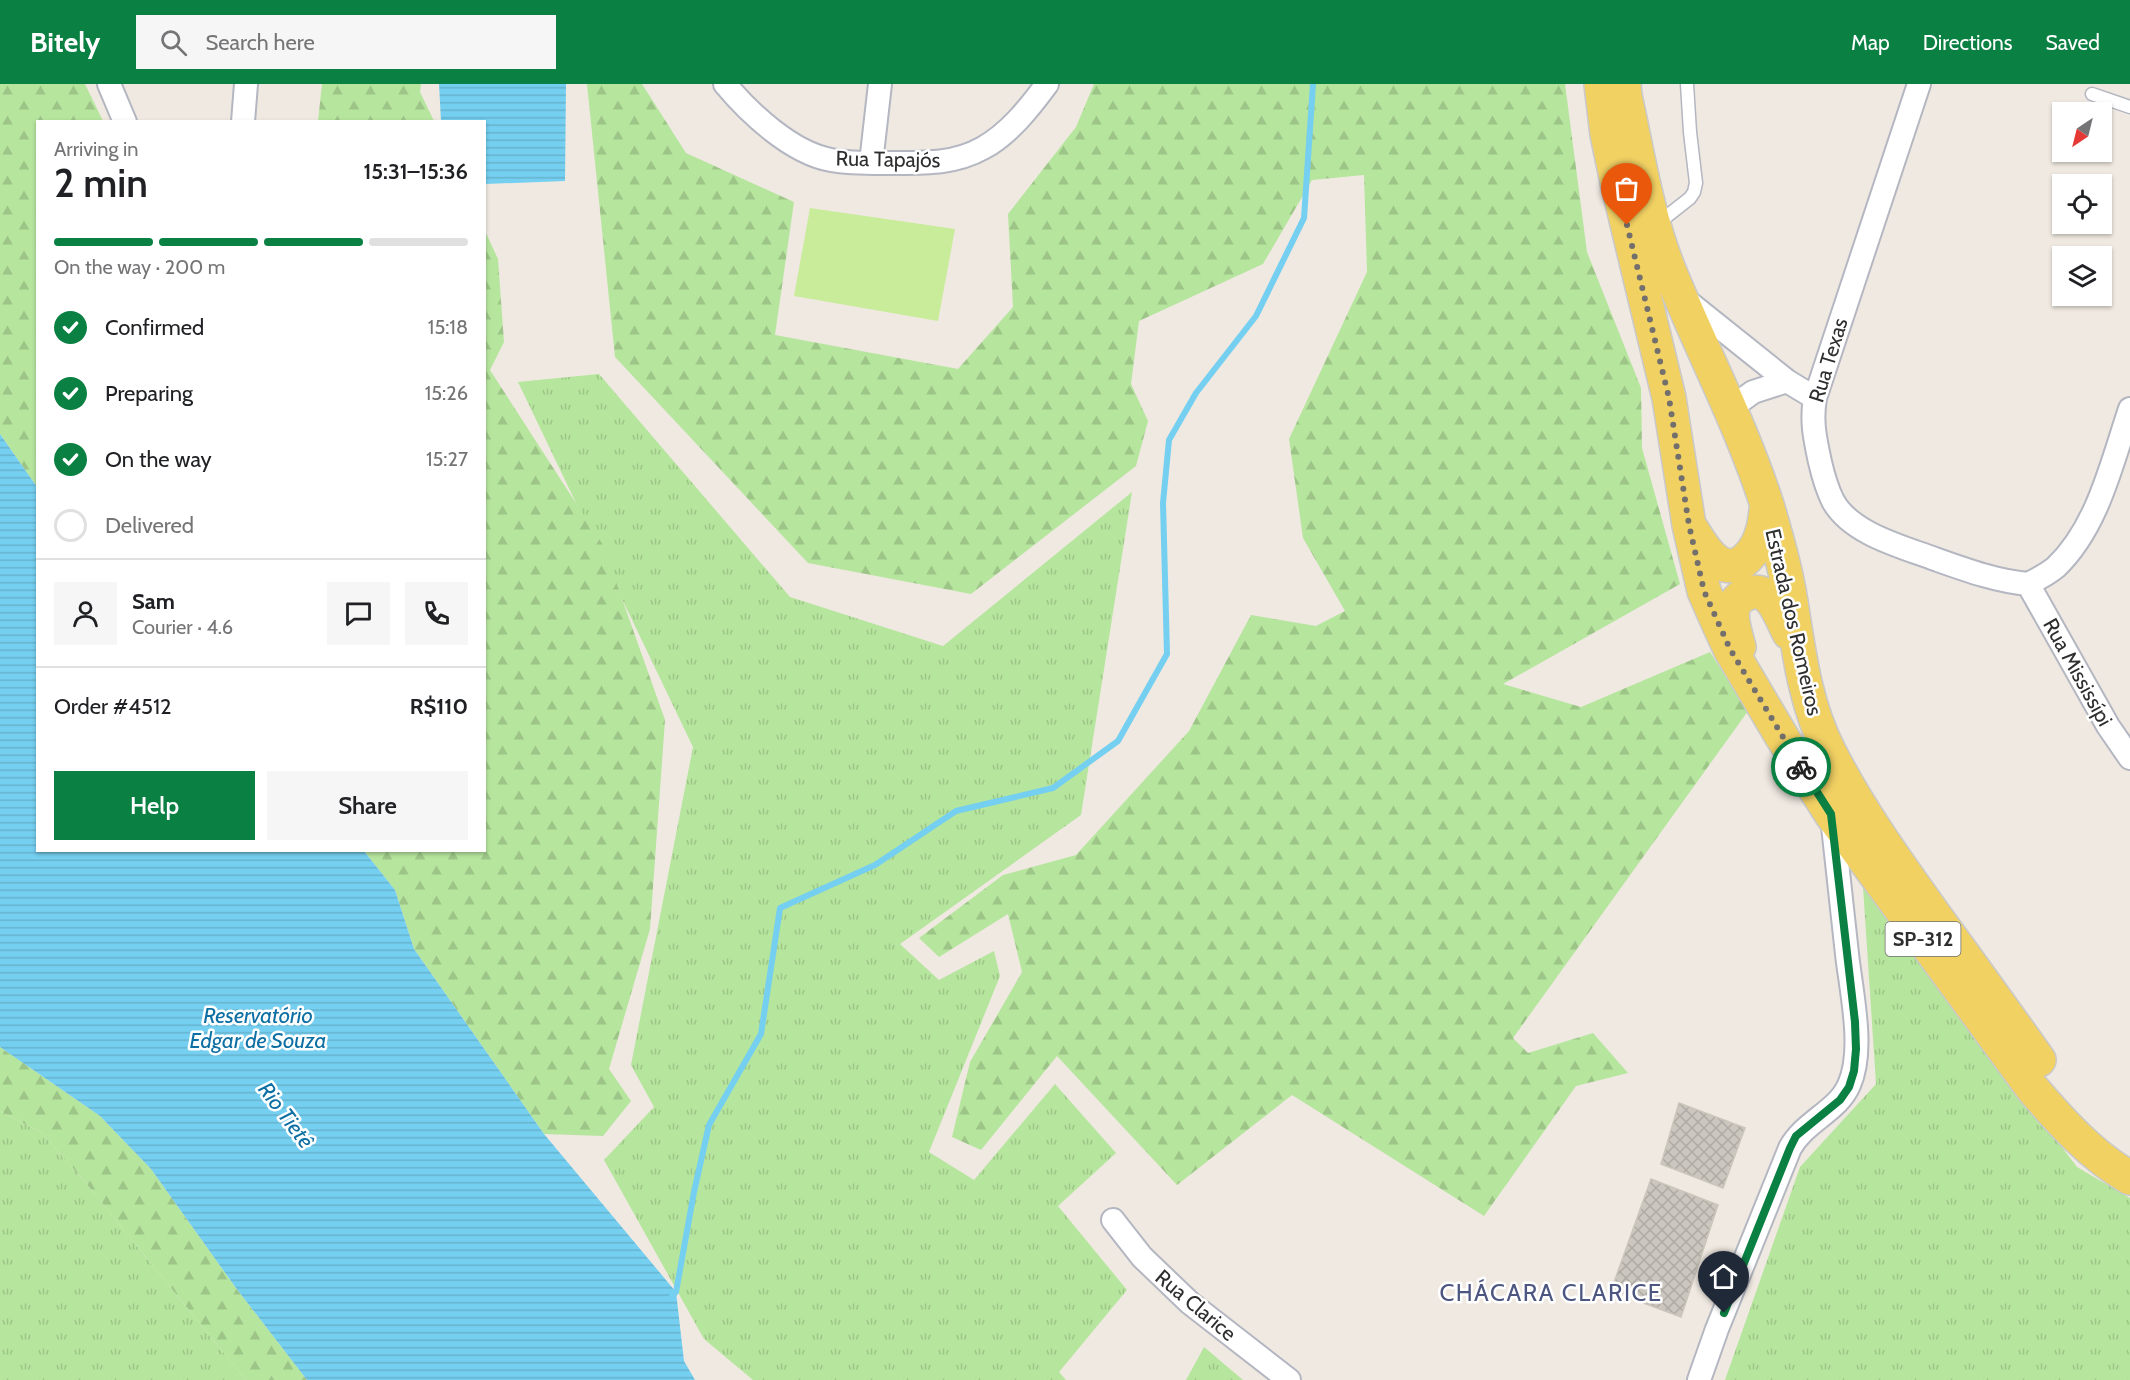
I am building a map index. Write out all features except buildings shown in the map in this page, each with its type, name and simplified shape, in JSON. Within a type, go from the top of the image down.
[{"type":"main road","name":"Estrada dos Romeiros","points":[[1601,84],[1607,134],[1617,182],[1669,398],[1689,525],[1704,591],[1730,649],[1831,814],[2032,1088],[2091,1150],[2130,1178]]},
{"type":"main road","name":"Estrada dos Romeiros","points":[[1624,84],[1654,226],[1670,272],[1731,408],[1767,505],[1783,561],[1809,702],[1828,750],[1856,800],[1897,863],[2050,1075],[2074,1104],[2104,1132],[2130,1151]]},
{"type":"main road","points":[[1689,525],[1707,552],[1718,563],[1728,566],[1738,565],[1748,558],[1756,546],[1762,532],[1767,505]]},
{"type":"main road","points":[[1746,675],[1731,613],[1739,598],[1750,592],[1768,597],[1797,646]]},
{"type":"street","points":[[109,84],[125,120]]},
{"type":"street","points":[[243,120],[246,84]]},
{"type":"street","name":"Rua Tapajós","points":[[725,84],[764,123],[802,150],[830,160],[871,164],[937,163],[959,158],[984,148],[1004,134],[1047,84]]},
{"type":"street","points":[[871,164],[880,84]]},
{"type":"street","name":"Rua Texas","points":[[1919,84],[1815,398],[1812,424],[1825,480],[1834,502],[1850,520],[1881,540],[1970,571],[2009,582],[2028,584]]},
{"type":"street","points":[[1681,296],[1787,381],[1815,398]]},
{"type":"street","points":[[1731,408],[1753,392],[1787,381]]},
{"type":"street","points":[[2028,584],[2055,567],[2073,548],[2086,528],[2130,409]]},
{"type":"street","name":"Rua Mississípi","points":[[2028,584],[2108,726],[2130,758]]},
{"type":"street","points":[[1699,1380],[1717,1329],[1796,1136],[1840,1100],[1849,1087],[1854,1071],[1855,1022],[1831,814]]},
{"type":"street","name":"Rua Clarice","points":[[1113,1220],[1142,1257],[1190,1303],[1289,1380]]},
{"type":"lane","points":[[1654,226],[1690,198],[1694,192],[1696,183],[1687,84]]},
{"type":"lane","points":[[2092,94],[2130,107]]},
{"type":"green space","points":[[0,84],[85,84],[103,120],[36,120],[36,486],[0,434]]},
{"type":"green space","points":[[322,84],[421,84],[420,92],[434,120],[318,120]]},
{"type":"green space","points":[[587,84],[642,84],[686,153],[794,202],[775,335],[958,369],[1013,307],[1008,214],[1076,127],[1094,84],[1565,84],[1587,252],[1641,388],[1642,448],[1680,584],[1503,684],[1581,707],[1710,652],[1748,711],[1513,1038],[1528,1053],[1593,1033],[1628,1073],[1576,1086],[1484,1216],[1292,1095],[1177,1185],[1057,1056],[981,1150],[952,1137],[970,1062],[1022,972],[1008,914],[939,957],[919,938],[1003,875],[1076,855],[1189,731],[1251,615],[1316,626],[1345,611],[1303,538],[1289,439],[1367,272],[1364,175],[1312,180],[1263,264],[1139,321],[1131,384],[1148,421],[1136,466],[971,594],[808,563],[615,357]]},
{"type":"green space","points":[[810,208],[955,229],[938,321],[794,296]]},
{"type":"green space","points":[[486,233],[498,259],[504,342],[490,370],[603,545],[665,720],[650,929],[609,1069],[631,1101],[603,1136],[544,1134],[414,949],[395,890],[365,852],[486,852]]},
{"type":"green space","points":[[599,374],[790,597],[943,646],[1132,492],[1081,815],[900,944],[939,980],[994,951],[1000,976],[929,1152],[974,1180],[1055,1084],[1116,1153],[1058,1206],[1127,1290],[1059,1372],[1066,1380],[753,1380],[704,1339],[604,1160],[654,1107],[631,1065],[693,747],[518,382]]},
{"type":"green space","points":[[1863,887],[2077,1167],[2130,1198],[2130,1380],[1725,1380],[1800,1167],[1876,1084]]},
{"type":"green space","points":[[0,1047],[100,1116],[151,1169],[236,1288],[307,1380],[246,1380],[80,1176],[42,1133],[0,1111]]},
{"type":"green space","points":[[0,1111],[42,1133],[80,1176],[246,1380],[0,1380]]},
{"type":"green space","points":[[1204,1347],[1243,1380],[1186,1380]]},
{"type":"water","points":[[439,84],[566,84],[565,181],[486,184],[486,120],[441,120]]},
{"type":"water","name":"Reservatório Edgar de Souza","points":[[0,434],[36,486],[36,852],[365,852],[395,890],[414,949],[544,1134],[676,1292],[684,1361],[695,1380],[307,1380],[236,1288],[151,1169],[100,1116],[0,1047]]},
{"type":"waterway","points":[[672,1296],[676,1292],[709,1125],[761,1034],[780,908],[875,865],[956,811],[1053,788],[1118,741],[1167,654],[1163,503],[1169,440],[1196,393],[1256,316],[1304,218],[1313,84]]},
{"type":"way so far","points":[[1627,225],[1669,398],[1689,525],[1704,591],[1730,649],[1801,767]]},
{"type":"district","name":"CHÁCARA CLARICE","points":[[1551,1292]]},
{"type":"route","points":[[1724,1313],[1776,1180],[1796,1136],[1840,1100],[1849,1087],[1854,1071],[1855,1022],[1831,814],[1801,767]]},
{"type":"water label","name":"Rio Tietê","points":[[286,1115]]}]
